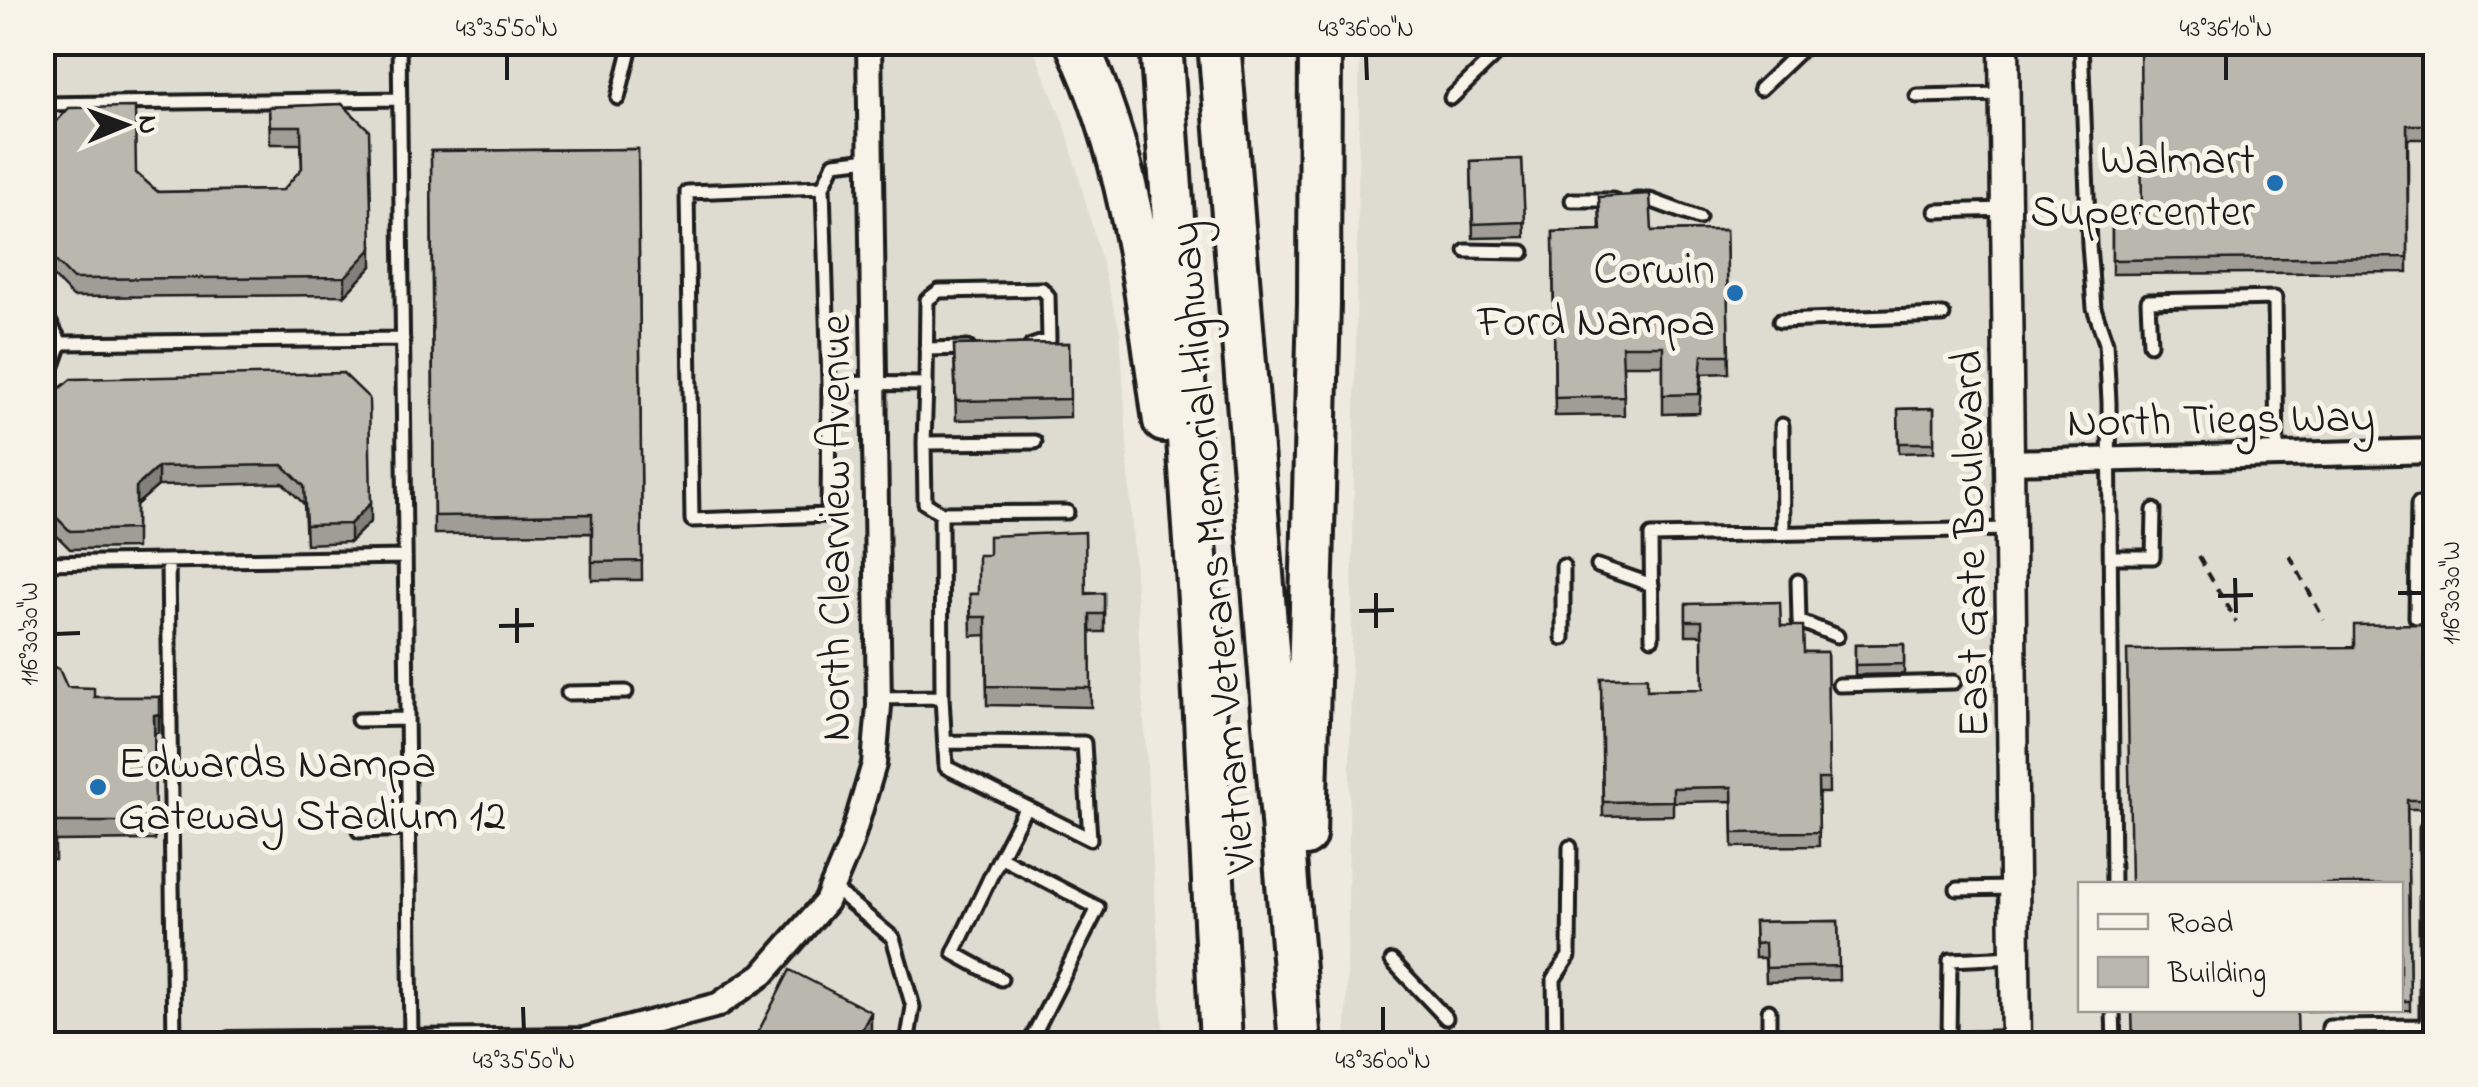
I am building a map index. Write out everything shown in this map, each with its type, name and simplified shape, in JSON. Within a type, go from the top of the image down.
[{"type":"highway","points":[[1076,42],[1102,96],[1141,263],[1170,466],[1200,615]]},
{"type":"highway","name":"Vietnam Veterans Memorial Highway","points":[[1161,42],[1200,615],[1222,1044]]},
{"type":"highway","name":"Vietnam Veterans Memorial Highway","points":[[1219,42],[1300,1044]]},
{"type":"highway","points":[[1300,1044],[1319,303],[1320,42]]},
{"type":"street","name":"North Clearview Avenue","points":[[230,1044],[584,1040],[718,1005],[763,974],[826,902],[874,764],[879,698],[868,42]]},
{"type":"street","name":"East Gate Boulevard","points":[[2004,42],[2016,1041]]},
{"type":"street","name":"North Tiegs Way","points":[[2009,462],[2436,451]]},
{"type":"lane","points":[[399,42],[412,1041]]},
{"type":"lane","points":[[618,98],[632,42]]},
{"type":"lane","points":[[1450,98],[1509,42]]},
{"type":"lane","points":[[1760,88],[1808,42]]},
{"type":"lane","points":[[2081,42],[2094,308],[2106,343],[2112,557],[2113,882]]},
{"type":"lane","points":[[1917,96],[2005,94]]},
{"type":"lane","points":[[42,104],[400,99]]},
{"type":"lane","points":[[823,187],[688,192],[692,520],[828,516],[829,383],[823,187],[834,163],[870,160]]},
{"type":"lane","points":[[1572,200],[1650,200],[1699,218]]},
{"type":"lane","points":[[1936,210],[2006,208]]},
{"type":"lane","points":[[1466,251],[1523,252]]},
{"type":"lane","points":[[1023,346],[1043,346],[1049,340],[1048,296],[1042,289],[940,291],[926,300],[926,503],[941,513],[1067,512]]},
{"type":"lane","points":[[2150,344],[2148,301],[2275,298],[2277,457]]},
{"type":"lane","points":[[42,309],[61,343],[54,362],[42,372]]},
{"type":"lane","points":[[1780,320],[1943,315]]},
{"type":"lane","points":[[61,343],[403,339]]},
{"type":"lane","points":[[926,349],[984,347]]},
{"type":"lane","points":[[829,383],[926,384]]},
{"type":"lane","points":[[1782,425],[1784,532]]},
{"type":"lane","points":[[924,443],[1034,442]]},
{"type":"lane","points":[[2418,504],[2416,616],[2436,616]]},
{"type":"lane","points":[[2112,557],[2152,557],[2154,510]]},
{"type":"lane","points":[[941,513],[942,697],[944,742],[946,766],[1090,839],[1084,743],[944,742]]},
{"type":"lane","points":[[1652,638],[1651,536],[2010,529]]},
{"type":"lane","points":[[42,563],[405,557]]},
{"type":"lane","points":[[168,562],[174,1044]]},
{"type":"lane","points":[[1563,566],[1563,638]]},
{"type":"lane","points":[[1598,566],[1652,585]]},
{"type":"lane","points":[[1798,581],[1799,621],[1837,636]]},
{"type":"lane","points":[[1839,685],[1954,682]]},
{"type":"lane","points":[[568,693],[626,692]]},
{"type":"lane","points":[[879,698],[942,697]]},
{"type":"lane","points":[[358,720],[407,719]]},
{"type":"lane","points":[[1001,979],[954,954],[1026,807]]},
{"type":"lane","points":[[2427,1044],[2427,828],[2436,817]]},
{"type":"lane","points":[[360,832],[408,830]]},
{"type":"lane","points":[[1555,1044],[1554,979],[1568,956],[1570,848]]},
{"type":"lane","points":[[1000,857],[1098,908],[1029,1044]]},
{"type":"lane","points":[[832,887],[892,938],[913,1007],[907,1044]]},
{"type":"lane","points":[[1957,889],[2014,888]]},
{"type":"lane","points":[[2015,957],[1950,960],[1950,1040],[2016,1041]]},
{"type":"lane","points":[[1392,961],[1446,1018]]},
{"type":"lane","points":[[1768,1011],[1768,1044]]},
{"type":"lane","points":[[2113,1012],[2114,1044]]},
{"type":"lane","points":[[2328,1044],[2329,1027],[2427,1026]]},
{"type":"path","points":[[2290,556],[2324,620]]},
{"type":"path","points":[[2199,557],[2236,622]]},
{"type":"shaded area","points":[[42,43],[1031,43],[1067,132],[1120,331],[1164,1044],[43,1044]]},
{"type":"shaded area","points":[[1360,43],[2435,43],[2435,1044],[1346,1044]]},
{"type":"building","name":"Walmart Supercenter","points":[[2140,42],[2436,42],[2436,125],[2407,125],[2408,257],[2112,260],[2112,213],[2142,213]]},
{"type":"building","points":[[342,104],[369,130],[372,248],[345,277],[73,279],[47,252],[47,132],[69,108],[135,107],[136,173],[158,192],[283,190],[302,168],[301,126],[270,126],[269,107]]},
{"type":"building","points":[[638,149],[642,561],[592,562],[592,514],[434,516],[431,151]]},
{"type":"building","points":[[1522,159],[1525,222],[1473,224],[1471,161]]},
{"type":"building","points":[[1650,194],[1652,231],[1726,230],[1729,355],[1702,355],[1699,394],[1663,395],[1663,346],[1622,346],[1624,396],[1555,398],[1553,232],[1601,230],[1599,197]]},
{"type":"building","points":[[1069,343],[1070,399],[956,401],[954,345]]},
{"type":"building","points":[[343,373],[369,398],[371,503],[350,524],[306,525],[304,486],[283,465],[158,467],[136,487],[136,529],[70,531],[48,509],[47,399],[71,379]]},
{"type":"building","points":[[1934,408],[1934,443],[1899,443],[1898,409]]},
{"type":"building","points":[[1085,532],[1086,594],[1104,593],[1104,614],[1090,614],[1091,688],[987,686],[986,617],[971,617],[970,594],[978,594],[978,555],[989,555],[989,536]]},
{"type":"building","points":[[1780,602],[1781,626],[1803,626],[1804,652],[1827,652],[1829,779],[1818,779],[1819,832],[1733,833],[1732,787],[1673,788],[1673,801],[1603,802],[1601,678],[1647,677],[1647,690],[1703,689],[1702,621],[1686,621],[1686,604]]},
{"type":"building","points":[[2425,624],[2425,670],[2432,675],[2428,800],[2407,800],[2410,1001],[2403,1001],[2403,882],[2131,882],[2127,650],[2354,647],[2354,625]]},
{"type":"building","points":[[1904,644],[1904,664],[1855,665],[1855,645]]},
{"type":"building","name":"Edwards Nampa Gateway Stadium 12","points":[[42,662],[59,669],[67,687],[94,688],[94,697],[159,697],[159,714],[154,715],[155,822],[55,822],[55,842],[42,842]]},
{"type":"building","points":[[1838,921],[1839,966],[1766,968],[1765,943],[1755,944],[1754,922]]},
{"type":"building","points":[[790,970],[871,1012],[859,1035],[870,1041],[868,1044],[752,1044]]},
{"type":"building","points":[[2132,1012],[2297,1012],[2298,1044],[2133,1044]]},
{"type":"place","name":"Walmart Supercenter","points":[[2275,183]]},
{"type":"place","name":"Corwin Ford Nampa","points":[[1735,293]]},
{"type":"place","name":"Edwards Nampa Gateway Stadium 12","points":[[98,787]]}]
